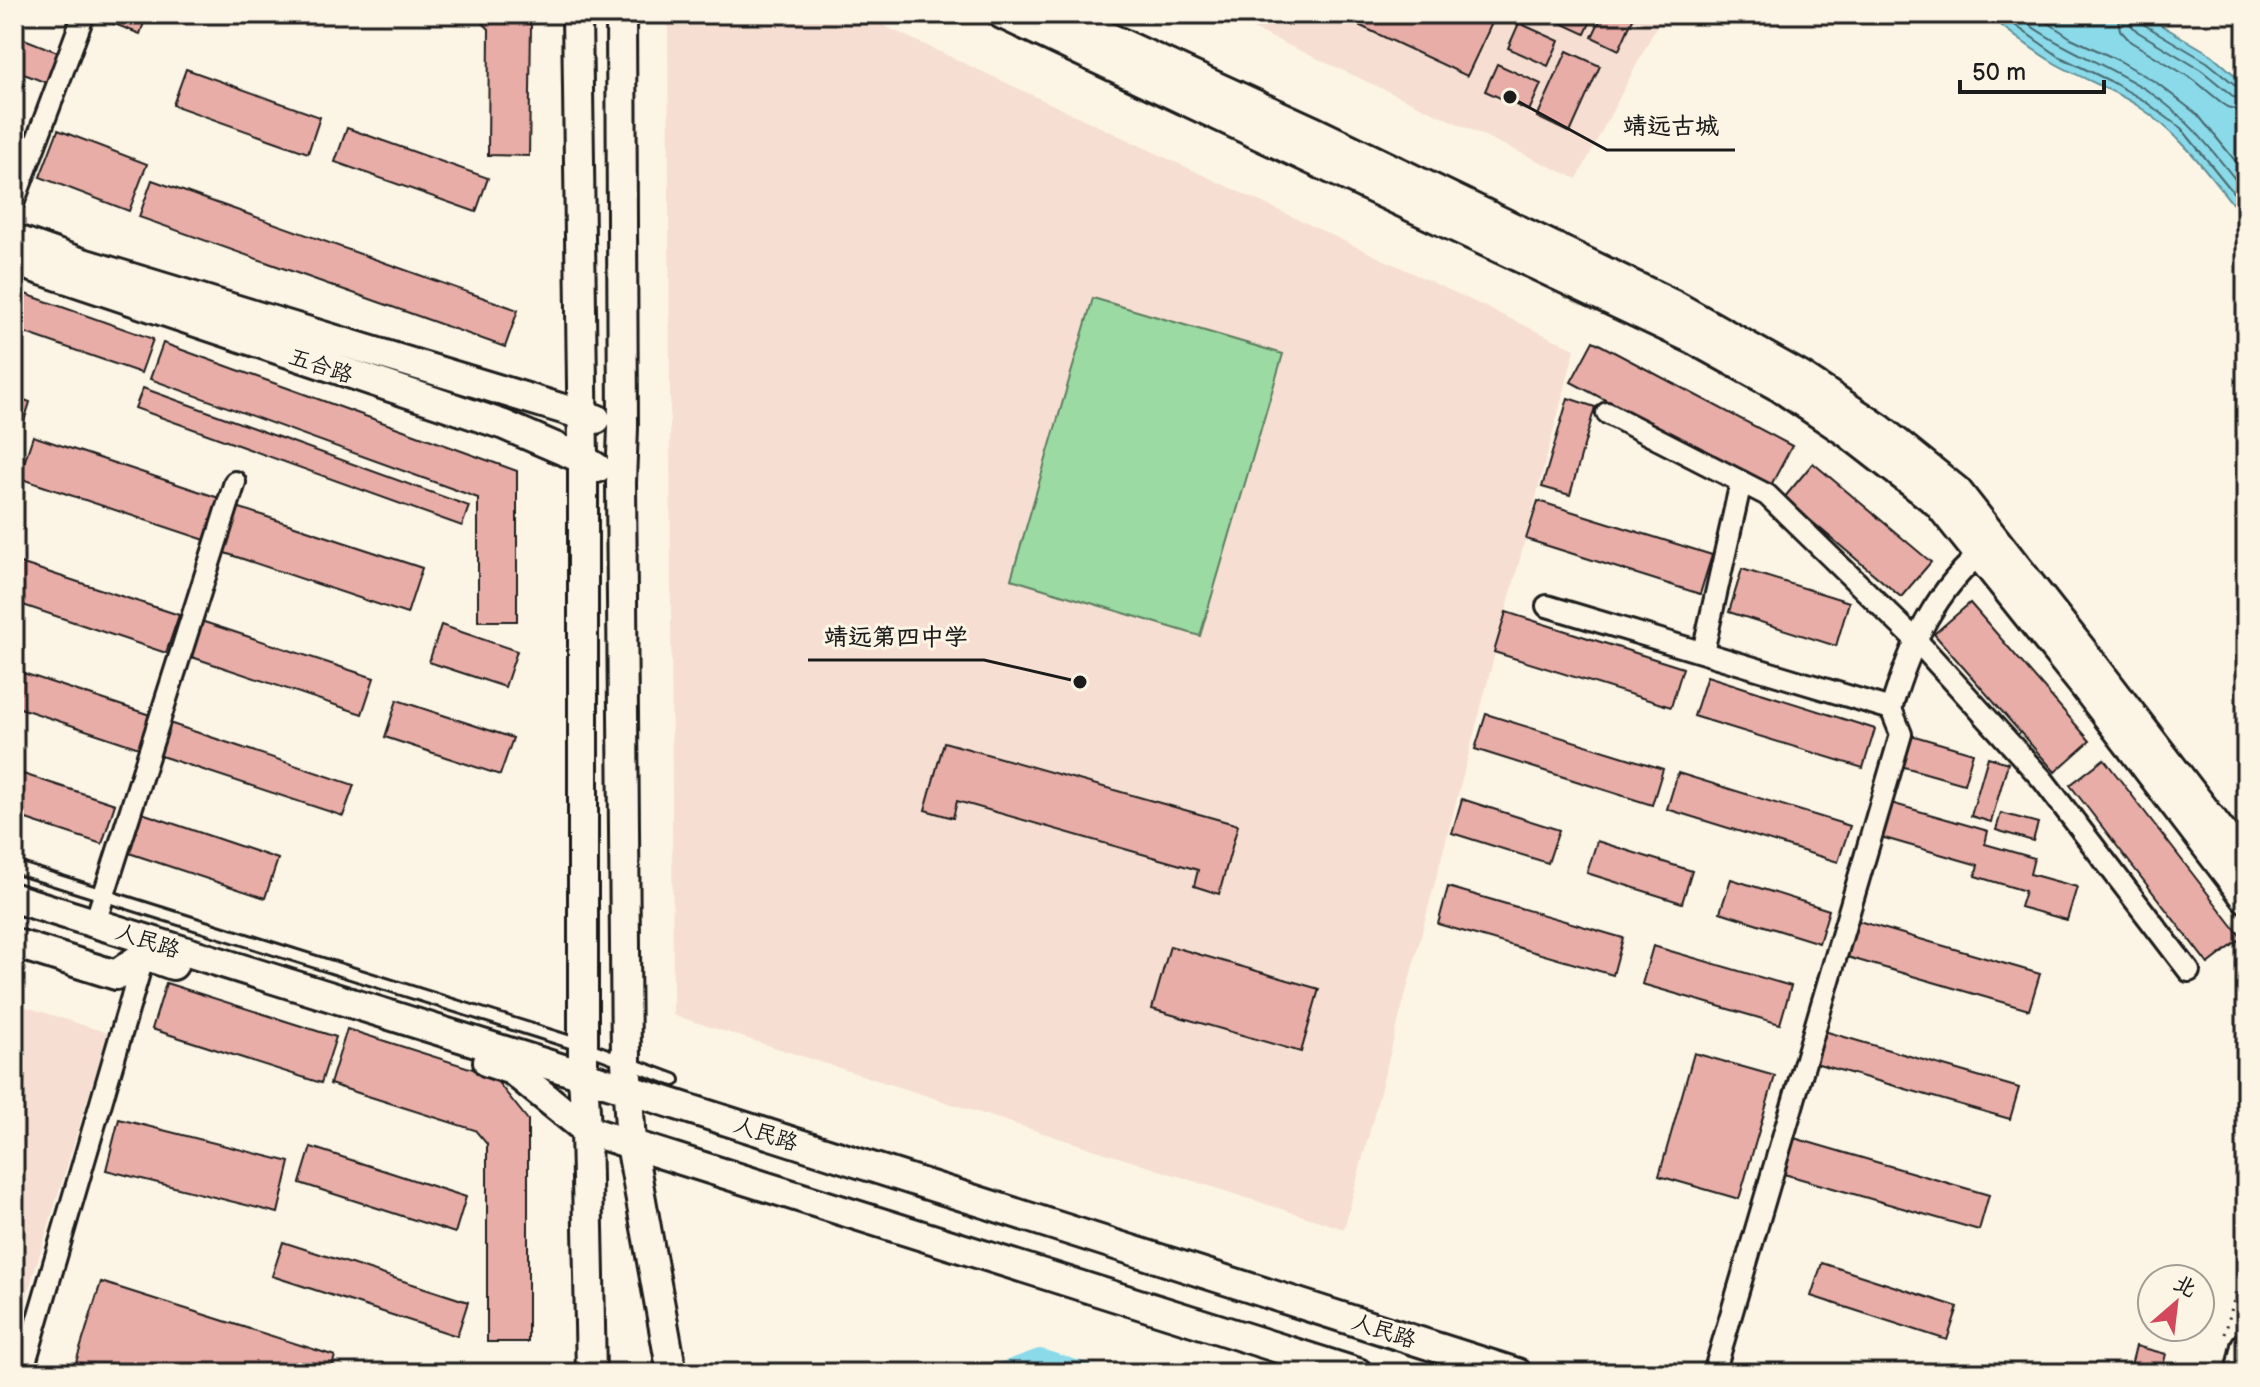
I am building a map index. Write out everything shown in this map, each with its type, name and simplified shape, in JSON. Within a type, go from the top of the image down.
[{"type":"main road","points":[[577,14],[583,459],[583,1075],[591,1373]]},
{"type":"main road","points":[[621,14],[626,1075],[631,1144],[672,1373]]},
{"type":"main road","points":[[1002,14],[1691,338],[1778,386],[1848,433],[1938,503],[1988,547],[2096,668],[2246,864]]},
{"type":"main road","points":[[1057,14],[1313,131],[1674,305],[1800,376],[1880,429],[1957,491],[1988,547],[2085,687],[2246,898]]},
{"type":"main road","name":"五合路","points":[[14,239],[79,262],[623,427]]},
{"type":"main road","name":"五合路","points":[[14,261],[504,425],[583,459],[621,483]]},
{"type":"main road","name":"人民路","points":[[14,898],[95,923],[146,948],[512,1070],[586,1130],[1358,1373]]},
{"type":"main road","name":"人民路","points":[[14,943],[116,975],[146,948]]},
{"type":"main road","name":"人民路","points":[[146,948],[583,1075],[626,1075],[1517,1373]]},
{"type":"main road","points":[[2235,1345],[2240,1373]]},
{"type":"street","points":[[14,201],[84,14]]},
{"type":"street","points":[[1607,413],[1767,495],[1917,641],[2043,780],[2189,971]]},
{"type":"street","points":[[95,923],[235,482]]},
{"type":"street","points":[[1703,652],[1741,482]]},
{"type":"street","points":[[1714,1373],[1901,734],[1891,709],[1901,674],[1927,619],[1947,586],[1988,547]]},
{"type":"street","points":[[1547,606],[1891,709]]},
{"type":"street","points":[[22,1373],[146,948]]},
{"type":"lane","points":[[14,867],[583,1046],[626,1075],[674,1080]]},
{"type":"path","points":[[2235,1345],[2246,1253]]},
{"type":"shaded area","points":[[668,14],[859,14],[1575,349],[1344,1229],[673,1015]]},
{"type":"shaded area","points":[[1221,14],[1663,14],[1577,179]]},
{"type":"shaded area","points":[[14,1003],[108,1033],[14,1338]]},
{"type":"green space","points":[[1093,298],[1283,354],[1200,636],[1011,579]]},
{"type":"water","points":[[1987,14],[2142,14],[2212,55],[2246,85],[2246,221],[2196,159],[2154,118],[2128,100],[2047,59]]},
{"type":"building","points":[[107,14],[147,14],[140,34],[104,20]]},
{"type":"building","points":[[474,14],[526,14],[531,26],[529,156],[488,155],[489,29]]},
{"type":"building","points":[[1335,14],[1472,14],[1492,23],[1467,76]]},
{"type":"building","points":[[1542,14],[1594,14],[1585,34]]},
{"type":"building","points":[[1603,14],[1635,14],[1619,50],[1592,37]]},
{"type":"building","points":[[1519,23],[1559,41],[1548,66],[1508,48]]},
{"type":"building","points":[[14,35],[60,53],[49,84],[14,70]]},
{"type":"building","points":[[1567,51],[1600,66],[1570,133],[1537,117]]},
{"type":"building","points":[[1497,64],[1541,84],[1529,111],[1485,91]]},
{"type":"building","points":[[186,69],[320,117],[308,153],[173,105]]},
{"type":"building","points":[[347,128],[488,178],[476,212],[335,162]]},
{"type":"building","points":[[58,130],[147,164],[129,211],[40,177]]},
{"type":"building","points":[[152,180],[518,310],[505,347],[139,217]]},
{"type":"building","points":[[14,290],[153,339],[141,373],[14,329]]},
{"type":"building","points":[[1593,341],[1792,446],[1770,487],[1571,382]]},
{"type":"building","points":[[163,343],[517,471],[517,621],[478,621],[478,498],[150,379]]},
{"type":"building","points":[[143,388],[469,506],[462,526],[135,408]]},
{"type":"building","points":[[14,396],[30,402],[20,434],[14,433]]},
{"type":"building","points":[[1568,398],[1595,407],[1570,495],[1542,487]]},
{"type":"building","points":[[33,436],[219,498],[205,540],[19,478]]},
{"type":"building","points":[[1813,463],[1931,562],[1901,597],[1784,498]]},
{"type":"building","points":[[1538,501],[1712,555],[1700,594],[1526,539]]},
{"type":"building","points":[[234,506],[422,568],[407,614],[219,551]]},
{"type":"building","points":[[14,561],[179,615],[166,653],[14,602]]},
{"type":"building","points":[[1742,569],[1849,602],[1836,646],[1729,612]]},
{"type":"building","points":[[1970,603],[2090,741],[2055,772],[1934,634]]},
{"type":"building","points":[[1506,612],[1683,668],[1671,707],[1494,652]]},
{"type":"building","points":[[201,621],[374,678],[362,714],[189,656]]},
{"type":"building","points":[[441,625],[517,651],[505,687],[429,662]]},
{"type":"building","points":[[14,670],[150,715],[139,748],[14,706]]},
{"type":"building","points":[[1707,676],[1875,729],[1863,768],[1694,716]]},
{"type":"building","points":[[397,700],[513,738],[500,775],[385,737]]},
{"type":"building","points":[[1486,714],[1663,769],[1652,805],[1475,749]]},
{"type":"building","points":[[169,723],[354,785],[343,816],[158,755]]},
{"type":"building","points":[[1911,735],[1973,753],[1964,784],[1901,766]]},
{"type":"building","points":[[944,742],[1238,825],[1219,894],[1194,886],[1198,870],[957,801],[953,818],[925,810]]},
{"type":"building","points":[[1988,757],[2008,763],[1991,822],[1971,816]]},
{"type":"building","points":[[2104,759],[2242,938],[2208,964],[2070,785]]},
{"type":"building","points":[[14,771],[115,804],[102,844],[14,815]]},
{"type":"building","points":[[1678,773],[1850,826],[1838,862],[1667,809]]},
{"type":"building","points":[[1462,799],[1559,830],[1548,863],[1452,833]]},
{"type":"building","points":[[1891,803],[1988,831],[1985,844],[2034,858],[2030,874],[2077,887],[2067,920],[2020,907],[2025,891],[1975,876],[1978,865],[1881,837]]},
{"type":"building","points":[[142,813],[278,859],[265,898],[129,853]]},
{"type":"building","points":[[2001,813],[2038,823],[2033,841],[1996,830]]},
{"type":"building","points":[[1597,841],[1692,871],[1682,903],[1587,873]]},
{"type":"building","points":[[1731,879],[1829,910],[1819,943],[1720,912]]},
{"type":"building","points":[[1448,887],[1623,938],[1613,975],[1438,924]]},
{"type":"building","points":[[1855,920],[2040,974],[2029,1010],[1844,956]]},
{"type":"building","points":[[1170,946],[1319,989],[1301,1052],[1152,1009]]},
{"type":"building","points":[[1653,946],[1791,986],[1780,1024],[1642,984]]},
{"type":"building","points":[[166,983],[336,1037],[321,1083],[152,1029]]},
{"type":"building","points":[[347,1029],[492,1075],[528,1120],[528,1342],[487,1342],[487,1144],[475,1130],[330,1084]]},
{"type":"building","points":[[1824,1031],[2019,1088],[2010,1119],[1815,1063]]},
{"type":"building","points":[[1694,1053],[1775,1076],[1739,1199],[1659,1176]]},
{"type":"building","points":[[119,1119],[290,1162],[278,1213],[106,1170]]},
{"type":"building","points":[[1794,1138],[1989,1195],[1979,1230],[1784,1174]]},
{"type":"building","points":[[311,1147],[466,1197],[455,1233],[300,1183]]},
{"type":"building","points":[[283,1242],[468,1302],[457,1336],[272,1276]]},
{"type":"building","points":[[1822,1263],[1958,1307],[1947,1340],[1811,1296]]},
{"type":"building","points":[[101,1282],[335,1356],[330,1373],[112,1373],[76,1362]]},
{"type":"building","points":[[2136,1346],[2166,1354],[2161,1373],[2129,1373]]},
{"type":"waterway","points":[[1001,1373],[1040,1359],[1085,1373]]},
{"type":"place","name":"靖远古城","points":[[1510,97]]},
{"type":"place","name":"靖远第四中学","points":[[1080,682]]}]
